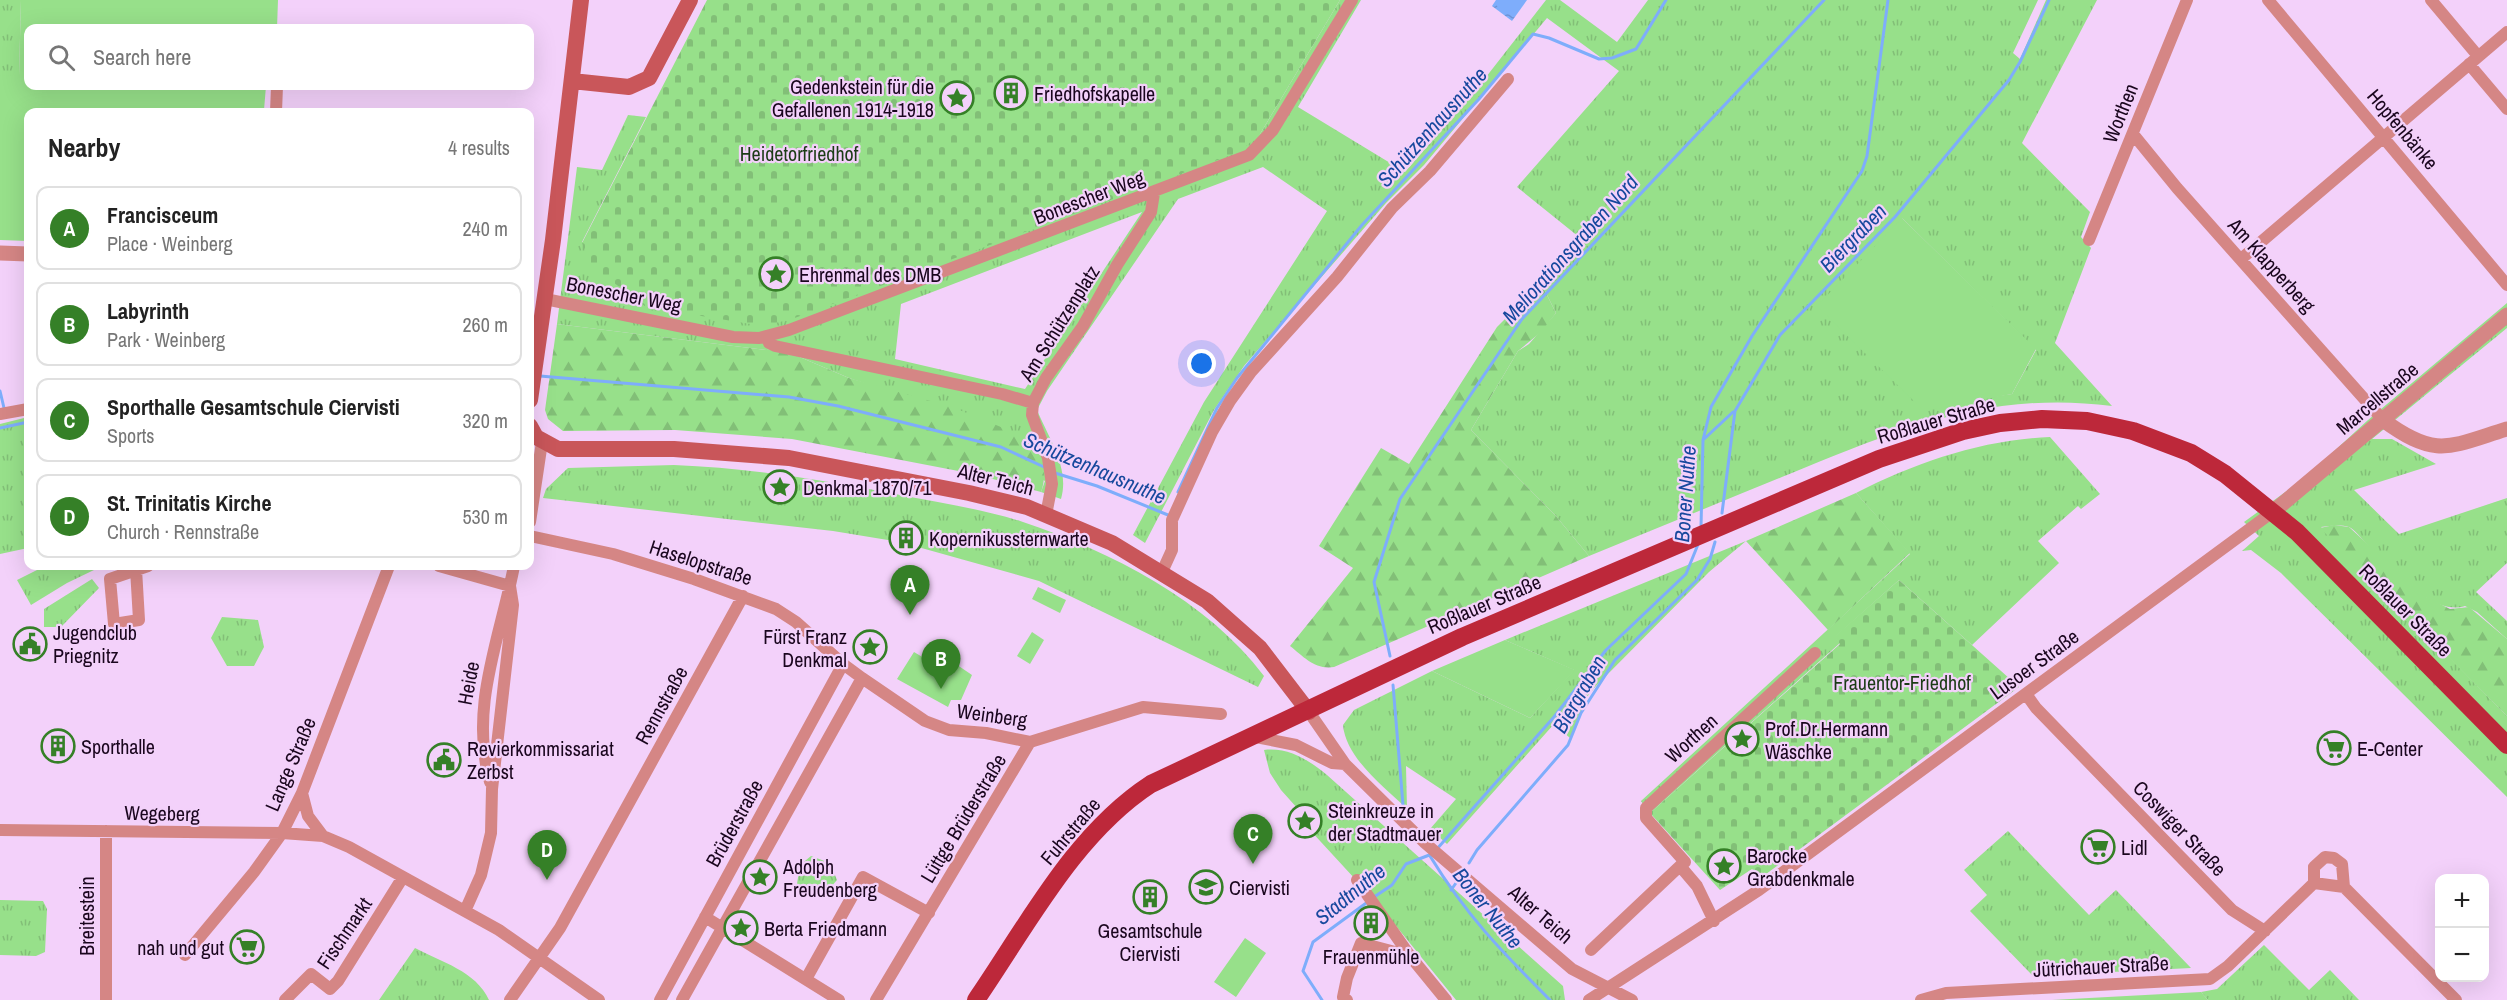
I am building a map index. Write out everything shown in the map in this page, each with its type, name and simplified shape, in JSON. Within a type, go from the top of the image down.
[{"type":"main road","points":[[534,337],[545,299],[581,0]]},
{"type":"main road","points":[[572,81],[629,87],[649,78],[690,0]]},
{"type":"main road","name":"Roßlauer Straße","points":[[1309,712],[1462,637],[1852,470],[1926,442],[2000,423],[2042,419],[2112,425],[2158,438],[2215,467],[2274,512],[2372,606],[2507,745]]},
{"type":"main road","name":"Alter Teich","points":[[536,448],[674,449],[789,458],[990,497],[1046,514],[1112,543],[1162,572],[1213,606],[1248,636],[1280,672],[1309,712]]},
{"type":"main road","name":"Fuhrstraße","points":[[976,1000],[1078,851],[1105,820],[1151,784],[1309,712]]},
{"type":"street","name":"Bonescher Weg","points":[[545,299],[733,337],[767,336],[1154,193],[1238,161],[1258,148],[1273,130],[1352,0]]},
{"type":"street","name":"Worthen","points":[[2089,240],[2187,0]]},
{"type":"street","name":"Hopfenbänke","points":[[2268,0],[2507,285]]},
{"type":"street","points":[[2431,0],[2507,109]]},
{"type":"street","points":[[2241,259],[2507,32]]},
{"type":"street","points":[[1162,572],[1172,550],[1173,520],[1212,432],[1230,401],[1251,372],[1337,277],[1392,208],[1430,171],[1508,79]]},
{"type":"street","points":[[276,108],[277,90]]},
{"type":"street","name":"Am Klapperberg","points":[[2133,134],[2383,420]]},
{"type":"street","name":"Am Schützenplatz","points":[[1046,514],[1052,490],[1051,477],[1048,459],[1032,415],[1033,403],[1047,378],[1083,326],[1117,265],[1151,212],[1154,193]]},
{"type":"street","points":[[1,253],[24,254]]},
{"type":"street","name":"Marcellstraße","points":[[2274,512],[2507,315]]},
{"type":"street","points":[[767,336],[769,343],[775,346],[1002,394],[1033,403]]},
{"type":"street","points":[[0,414],[24,410]]},
{"type":"street","points":[[2383,420],[2414,440],[2437,448],[2456,445],[2507,429]]},
{"type":"street","points":[[534,473],[536,448]]},
{"type":"street","name":"Lusoer Straße","points":[[1589,1000],[1759,890],[2274,512]]},
{"type":"street","name":"Haselopstraße","points":[[534,537],[613,555],[743,596],[787,615],[843,664]]},
{"type":"street","name":"Lange Straße","points":[[185,955],[254,872],[282,833],[302,793],[387,570]]},
{"type":"street","points":[[453,570],[510,586]]},
{"type":"street","name":"Heide","points":[[492,789],[482,755],[481,716],[513,570]]},
{"type":"street","name":"Heide","points":[[465,911],[487,855],[492,789],[513,605],[510,586]]},
{"type":"street","name":"Rennstraße","points":[[510,1000],[560,928],[743,596]]},
{"type":"street","name":"Worthen","points":[[1714,921],[1698,886],[1646,818],[1646,808],[1815,653]]},
{"type":"street","name":"Weinberg","points":[[843,664],[925,721],[949,730],[986,733],[1030,741],[1143,707],[1179,708],[1221,714]]},
{"type":"street","name":"Brüderstraße","points":[[660,1000],[843,664]]},
{"type":"street","name":"Brüderstraße","points":[[682,1000],[862,678]]},
{"type":"street","name":"Coswiger Straße","points":[[2026,694],[2036,708],[2232,910],[2265,931]]},
{"type":"street","name":"Alter Teich","points":[[1309,712],[1345,764],[1425,843],[1572,969],[1632,1000]]},
{"type":"street","name":"Alter Teich","points":[[1256,736],[1296,745],[1332,763],[1345,764]]},
{"type":"street","name":"Lüttge Brüderstraße","points":[[876,1000],[1030,741]]},
{"type":"street","name":"Wegeberg","points":[[302,793],[308,816],[323,836]]},
{"type":"street","name":"Wegeberg","points":[[0,830],[282,833],[323,836],[465,911],[540,957],[599,1000]]},
{"type":"street","name":"Breitestein","points":[[106,831],[106,1000]]},
{"type":"street","points":[[2265,931],[2314,884],[2314,867],[2321,859],[2330,857],[2342,864],[2344,887]]},
{"type":"street","points":[[1591,950],[1682,864]]},
{"type":"street","name":"Fischmarkt","points":[[285,1000],[311,974],[330,989],[338,981],[403,877]]},
{"type":"street","name":"Lüttge Brüderstraße","points":[[806,979],[863,877],[928,913]]},
{"type":"street","points":[[1357,880],[1410,956],[1446,1000]]},
{"type":"street","points":[[2314,884],[2344,887],[2456,1000]]},
{"type":"street","points":[[705,917],[839,1000]]},
{"type":"street","name":"Jütrichauer Straße","points":[[1921,1000],[1946,993],[2210,980],[2219,975],[2265,931]]},
{"type":"street","points":[[1347,1000],[1344,997],[1347,978],[1361,943],[1410,956]]},
{"type":"green space","points":[[0,0],[21,0],[19,76],[0,76]]},
{"type":"green space","points":[[21,0],[278,0],[277,24],[24,24],[24,90],[266,90],[264,108],[24,108],[24,241],[0,240],[0,76],[19,75]]},
{"type":"green space","name":"Heidetorfriedhof","points":[[707,0],[1340,0],[1260,134],[1239,152],[792,319],[763,326],[646,307],[593,267],[582,243]]},
{"type":"green space","points":[[1340,0],[1361,0],[1298,107],[1405,172],[1472,95],[1546,0],[1560,0],[1617,42],[1648,0],[2038,0],[2013,53],[2020,59],[2046,0],[2097,0],[2022,143],[2090,212],[2081,237],[2091,248],[2055,343],[2112,406],[2068,403],[2025,404],[1985,409],[1906,429],[1828,458],[1589,556],[1555,515],[1471,430],[1518,351],[1529,344],[1556,313],[1541,283],[1584,241],[1517,187],[1619,71],[1547,18],[1424,165],[1386,203],[1244,366],[1214,410],[1145,543],[1133,535],[1204,402],[1327,211],[1263,167],[1178,199],[1047,391],[1037,410],[1061,465],[1063,487],[1061,499],[1041,492],[1045,481],[891,392],[849,378],[781,349],[766,350],[557,324],[577,167],[602,170],[628,115],[646,117],[582,242],[1260,134]],"holes":[[[1142,212],[1025,389],[895,359],[901,304]],[[1902,218],[2036,350],[2012,394],[1977,399]]]},
{"type":"green space","points":[[1902,218],[2036,349],[2012,394],[1924,411],[1817,306]]},
{"type":"green space","points":[[1541,283],[1556,313],[1541,332],[1518,351],[1471,430],[1555,515],[1589,556],[1334,667],[1321,667],[1310,662],[1290,646],[1353,568],[1319,546],[1381,448],[1409,464],[1497,327]]},
{"type":"green space","points":[[2507,303],[2507,328],[2372,439],[2392,439],[2436,464],[2354,490],[2399,534],[2507,498],[2507,563],[2476,592],[2507,621],[2507,639],[2477,612],[2465,606],[2452,607],[2438,604],[2424,597],[2398,576],[2351,528],[2338,525],[2321,527],[2507,716],[2507,797],[2281,573],[2251,550],[2242,551],[2259,536],[2244,522],[2306,477],[2368,420]]},
{"type":"green space","points":[[557,324],[766,350],[781,349],[849,378],[952,407],[1031,441],[1040,454],[1044,469],[1041,492],[974,474],[792,439],[675,430],[563,431],[548,419],[545,410]]},
{"type":"green space","points":[[24,418],[24,549],[0,554],[0,424]]},
{"type":"green space","points":[[2050,437],[2100,494],[2081,509],[2078,506],[2038,541],[2059,563],[1972,645],[1899,580],[1835,637],[1840,643],[1650,813],[1641,801],[1910,554],[1856,493],[1926,462],[1974,448]]},
{"type":"green space","points":[[674,465],[756,471],[836,483],[974,509],[1023,522],[1090,548],[1155,582],[1215,624],[1264,676],[1258,687],[1039,581],[900,542],[833,531],[543,498],[546,489],[568,468]]},
{"type":"green space","points":[[1856,493],[1910,553],[1828,630],[1746,541]]},
{"type":"green space","points":[[2334,525],[2349,527],[2426,597],[2450,609],[2469,607],[2507,639],[2507,716],[2320,528]]},
{"type":"green space","points":[[1746,541],[1709,572],[1596,686],[1586,698],[1570,738],[1554,724],[1447,844],[1430,829],[1456,799],[1406,766],[1407,809],[1368,772],[1351,749],[1343,725],[1354,710],[1432,671],[1530,718],[1574,670],[1505,640]]},
{"type":"green space","points":[[37,570],[94,570],[31,605],[17,580]]},
{"type":"green space","points":[[92,579],[99,588],[61,627],[44,627],[44,609]]},
{"type":"green space","name":"Frauentor-Friedhof","points":[[1899,580],[2019,687],[1762,877],[1752,869],[1720,890],[1650,813],[1840,644],[1834,637]]},
{"type":"green space","points":[[1038,587],[1066,600],[1060,613],[1032,599]]},
{"type":"green space","points":[[222,617],[258,620],[264,647],[254,666],[227,666],[211,638]]},
{"type":"green space","points":[[1032,632],[1044,640],[1030,664],[1017,656]]},
{"type":"green space","points":[[1505,640],[1575,670],[1530,718],[1432,671]]},
{"type":"green space","points":[[914,652],[934,664],[941,654],[972,675],[961,700],[951,700],[948,707],[897,679]]},
{"type":"green space","points":[[1264,750],[1281,751],[1298,756],[1327,775],[1563,986],[1565,1000],[1456,1000],[1379,905],[1309,829],[1298,809],[1270,773]]},
{"type":"green space","points":[[2008,831],[2089,915],[2116,890],[2191,968],[2033,976],[1970,911],[1987,895],[1964,870]]},
{"type":"green space","points":[[811,856],[830,863],[837,880],[825,894],[809,893],[797,884],[800,865]]},
{"type":"green space","points":[[0,900],[43,901],[47,909],[45,952],[36,956],[0,955]]},
{"type":"green space","points":[[1245,938],[1266,953],[1236,997],[1214,982]]},
{"type":"green space","points":[[2264,945],[2309,990],[2330,970],[2359,1000],[2208,1000],[2201,992],[2217,989]]},
{"type":"green space","points":[[415,948],[467,974],[483,990],[489,1000],[379,1000]]},
{"type":"green space","points":[[2201,992],[2208,1000],[2052,1000]]},
{"type":"water","points":[[1496,0],[1527,0],[1512,21],[1492,6]]},
{"type":"waterway","name":"Schützenhausnuthe","points":[[1178,492],[1217,408],[1237,378],[1362,225],[1479,99],[1533,34],[1549,38],[1599,59],[1612,58],[1636,49],[1666,0]]},
{"type":"waterway","name":"Meliorationsgraben Nord","points":[[1390,656],[1374,582],[1400,499],[1522,319],[1824,0]]},
{"type":"waterway","name":"Boner Nuthe","points":[[1701,527],[1703,440],[1711,407],[1752,336],[1862,171],[1867,156],[1888,0]]},
{"type":"waterway","name":"Biergraben","points":[[1722,513],[1735,411],[1780,335],[1895,217],[2009,80],[2049,0]]},
{"type":"waterway","name":"Schützenhausnuthe","points":[[540,376],[789,397],[838,406],[1001,447],[1044,467]]},
{"type":"waterway","points":[[0,391],[4,408]]},
{"type":"waterway","points":[[1703,440],[1733,412]]},
{"type":"waterway","name":"Schützenhausnuthe","points":[[0,428],[24,423]]},
{"type":"waterway","name":"Schützenhausnuthe","points":[[1055,473],[1097,486],[1168,515]]},
{"type":"waterway","name":"Boner Nuthe","points":[[1436,850],[1554,717],[1606,650],[1686,574],[1699,542]]},
{"type":"waterway","name":"Biergraben","points":[[1469,863],[1477,850],[1568,745],[1581,713],[1615,660],[1697,580],[1710,559],[1715,542]]},
{"type":"waterway","name":"Meliorationsgraben Nord","points":[[1393,685],[1403,805]]},
{"type":"waterway","name":"Stadtnuthe","points":[[1374,897],[1392,885],[1406,864],[1432,854]]},
{"type":"waterway","name":"Boner Nuthe","points":[[1430,856],[1457,897],[1486,932],[1550,1000]]},
{"type":"waterway","name":"Boner Nuthe","points":[[1451,890],[1456,883]]},
{"type":"waterway","name":"Stadtnuthe","points":[[1322,1000],[1303,971],[1313,942],[1369,901]]},
{"type":"place","name":"Friedhofskapelle","points":[[1011,93]]},
{"type":"place","name":"Gedenkstein für die Gefallenen 1914-1918","points":[[957,98]]},
{"type":"place","name":"Ehrenmal des DMB","points":[[776,274]]},
{"type":"place","name":"Denkmal 1870/71","points":[[780,487]]},
{"type":"place","name":"Kopernikussternwarte","points":[[906,538]]},
{"type":"place","name":"Francisceum","points":[[910,615]]},
{"type":"place","name":"Jugendclub Priegnitz","points":[[30,644]]},
{"type":"place","name":"Fürst Franz Denkmal","points":[[870,647]]},
{"type":"place","name":"Labyrinth","points":[[941,689]]},
{"type":"place","name":"Prof.Dr.Hermann Wäschke","points":[[1742,739]]},
{"type":"place","name":"Sporthalle","points":[[58,746]]},
{"type":"place","name":"E-Center","points":[[2334,748]]},
{"type":"place","name":"Revierkommissariat Zerbst","points":[[444,760]]},
{"type":"place","name":"Steinkreuze in der Stadtmauer","points":[[1305,821]]},
{"type":"place","name":"Lidl","points":[[2098,847]]},
{"type":"place","name":"Sporthalle Gesamtschule Ciervisti","points":[[1253,864]]},
{"type":"place","name":"Barocke Grabdenkmale","points":[[1724,866]]},
{"type":"place","name":"Adolph Freudenberg","points":[[760,877]]},
{"type":"place","name":"St. Trinitatis Kirche","points":[[547,880]]},
{"type":"place","name":"Ciervisti","points":[[1206,887]]},
{"type":"place","name":"Gesamtschule Ciervisti","points":[[1150,897]]},
{"type":"place","name":"Frauenmühle","points":[[1371,923]]},
{"type":"place","name":"Berta Friedmann","points":[[741,928]]},
{"type":"place","name":"nah und gut","points":[[247,947]]}]
